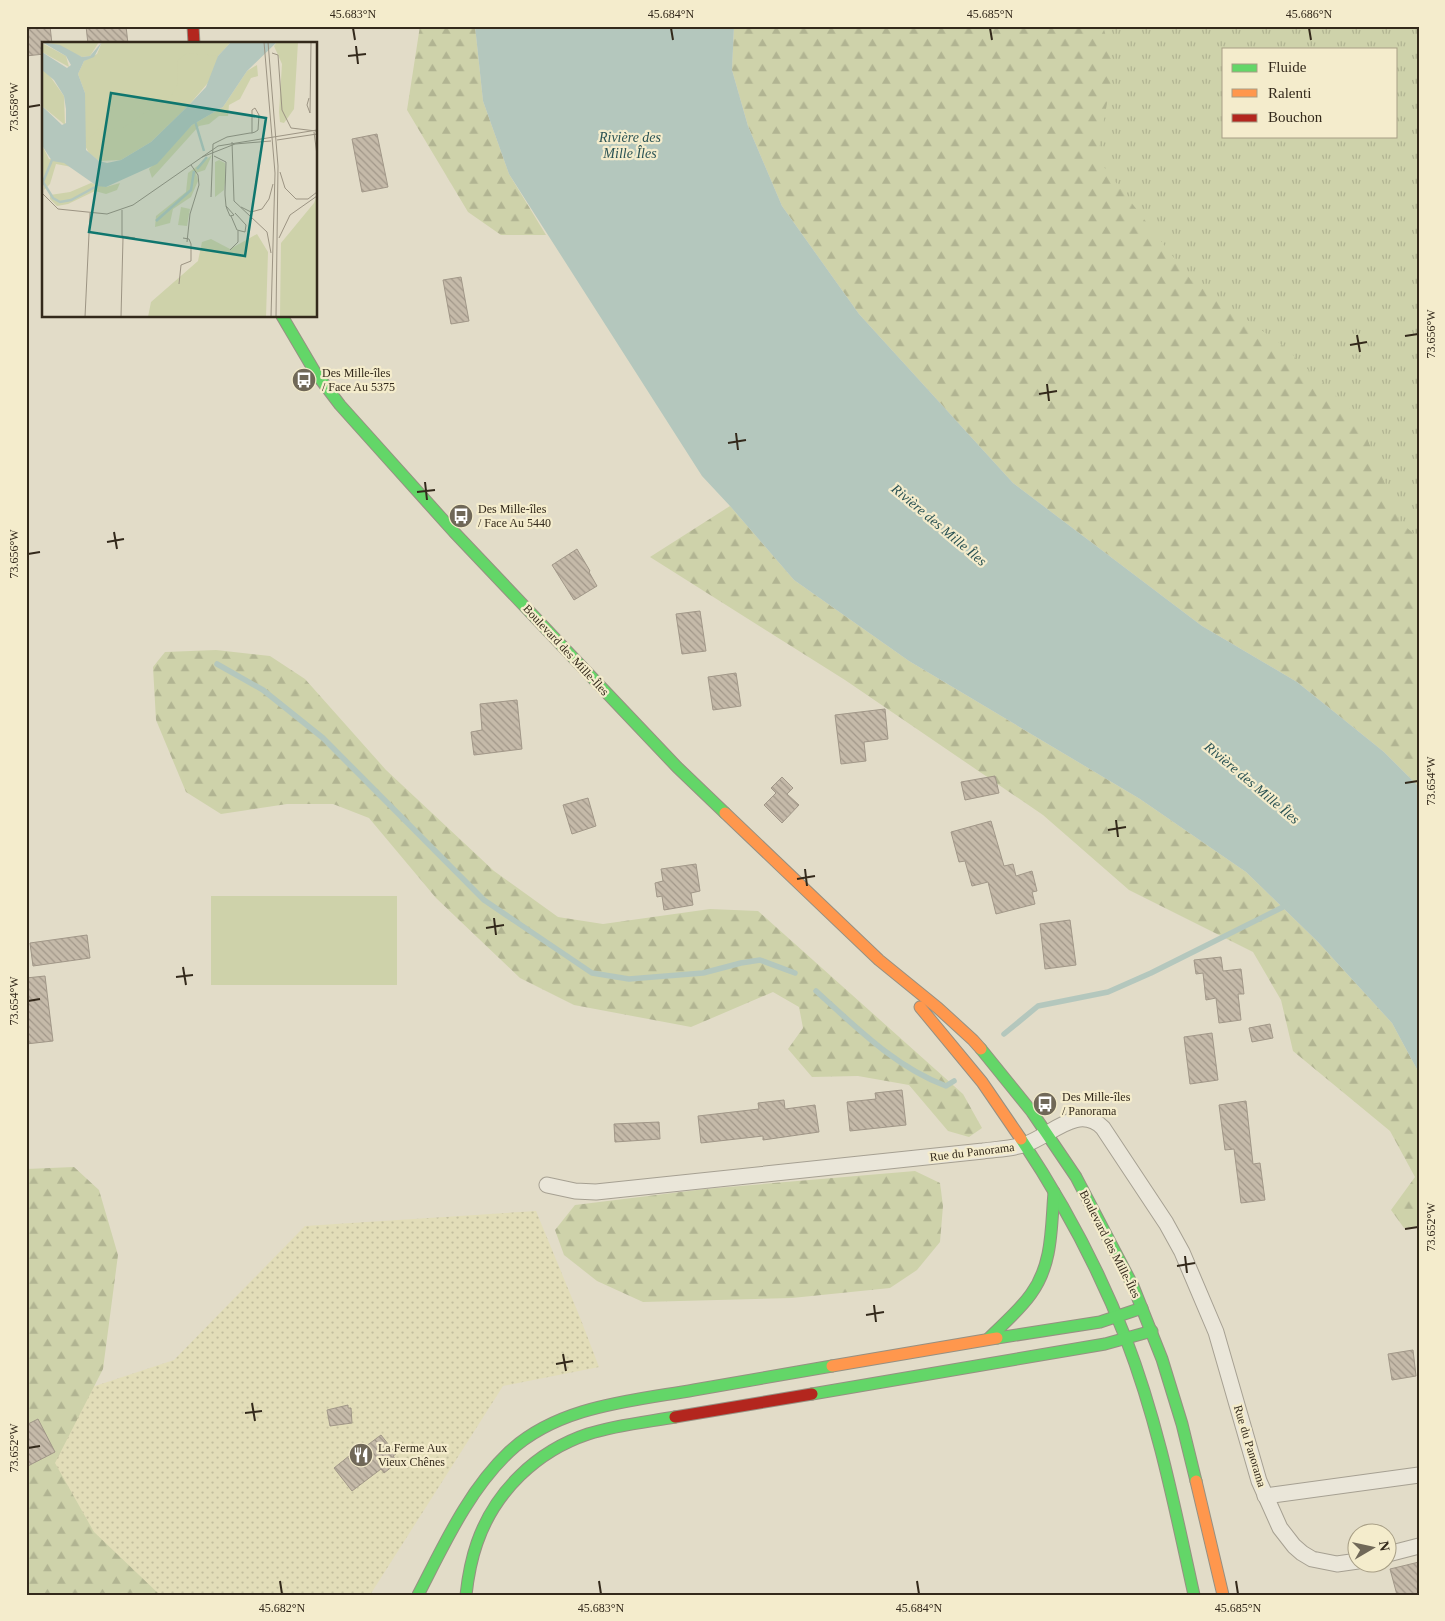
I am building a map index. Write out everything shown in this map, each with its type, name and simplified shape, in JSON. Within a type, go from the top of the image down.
[{"type":"main road","points":[[193,26],[194,42]]},
{"type":"main road","name":"Boulevard des Mille-Îles","points":[[283,318],[316,372],[340,405],[454,532],[677,767],[879,960],[938,1008],[973,1040],[1022,1097],[1076,1176],[1095,1209],[1124,1267],[1152,1332],[1182,1424],[1223,1595]]},
{"type":"main road","name":"Boulevard des Mille-Îles","points":[[879,960],[961,1053],[996,1101],[1054,1192],[1080,1241],[1126,1340],[1154,1429],[1194,1595]]},
{"type":"main road","points":[[988,1339],[1030,1296],[1044,1273],[1049,1248],[1054,1192]]},
{"type":"main road","points":[[418,1595],[452,1529],[486,1475],[510,1450],[549,1424],[565,1417],[594,1408],[1116,1318],[1142,1308]]},
{"type":"main road","points":[[466,1595],[470,1566],[476,1544],[491,1510],[502,1494],[531,1464],[549,1452],[587,1434],[632,1424],[1050,1354],[1126,1340],[1152,1332]]},
{"type":"street","name":"Rue du Panorama","points":[[547,1185],[575,1191],[608,1191],[946,1155],[1025,1144],[1075,1119],[1092,1119],[1098,1123],[1166,1223],[1182,1252],[1216,1332],[1251,1458],[1265,1496],[1280,1528],[1302,1554],[1326,1563],[1348,1563]]},
{"type":"street","name":"Rue du Panorama","points":[[1265,1496],[1419,1476]]},
{"type":"street","points":[[1398,1551],[1419,1546]]},
{"type":"shaded area","points":[[536,1211],[599,1367],[503,1386],[370,1595],[125,1595],[38,1504],[26,1392],[74,1393],[174,1360],[305,1226]]},
{"type":"green space","points":[[420,26],[475,26],[483,101],[509,174],[546,235],[501,235],[468,212],[407,110]]},
{"type":"green space","points":[[734,26],[1419,26],[1419,787]]},
{"type":"green space","points":[[734,26],[1103,26],[1114,65],[1097,158],[1191,280],[1282,345],[1359,418],[1400,522],[1419,538],[1419,787],[1384,752],[1297,682],[1202,626],[1013,483],[859,314],[782,206],[748,126],[732,70]]},
{"type":"green space","points":[[730,506],[794,580],[909,661],[1140,799],[1246,872],[1318,942],[1392,1023],[1419,1073],[1419,1226],[1404,1228],[1391,1210],[1415,1177],[1390,1131],[1293,1051],[1281,1000],[1253,952],[1129,890],[1043,815],[845,680],[650,557]]},
{"type":"green space","points":[[216,650],[270,656],[305,679],[386,770],[494,871],[558,917],[603,924],[710,909],[758,911],[963,1094],[982,1128],[969,1137],[948,1131],[909,1085],[858,1076],[812,1077],[788,1049],[803,1028],[799,1007],[773,992],[691,1027],[574,1005],[520,978],[436,898],[369,818],[333,804],[287,804],[221,814],[186,792],[156,720],[153,667],[165,652]]},
{"type":"green space","points":[[211,896],[397,896],[397,985],[211,985]]},
{"type":"green space","points":[[74,1167],[99,1190],[118,1255],[103,1369],[55,1463],[94,1532],[160,1595],[26,1595],[26,1169]]},
{"type":"green space","points":[[915,1171],[940,1183],[943,1206],[940,1242],[917,1270],[890,1288],[792,1298],[643,1302],[597,1281],[564,1255],[555,1230],[575,1205],[705,1189]]},
{"type":"water","name":"Rivière des Mille Îles","points":[[475,26],[734,26],[732,70],[748,126],[782,206],[859,314],[1013,483],[1202,626],[1297,682],[1384,752],[1419,787],[1419,1073],[1392,1023],[1318,942],[1246,872],[1140,799],[909,661],[794,580],[702,476],[509,174],[483,101]]},
{"type":"building","points":[[50,26],[52,42],[42,42],[42,54],[26,56],[26,28]]},
{"type":"building","points":[[86,26],[126,26],[128,42],[88,42]]},
{"type":"building","points":[[377,134],[388,187],[362,192],[352,139]]},
{"type":"building","points":[[461,277],[469,321],[451,324],[443,280]]},
{"type":"building","points":[[577,549],[597,586],[574,600],[552,565]]},
{"type":"building","points":[[700,611],[706,651],[682,654],[676,614]]},
{"type":"building","points":[[736,673],[741,706],[713,710],[708,677]]},
{"type":"building","points":[[517,700],[522,749],[474,755],[471,732],[482,730],[480,704]]},
{"type":"building","points":[[885,709],[888,739],[864,742],[866,761],[841,764],[835,715]]},
{"type":"building","points":[[995,776],[999,793],[965,800],[961,782]]},
{"type":"building","points":[[782,777],[793,788],[787,794],[799,805],[782,823],[764,805],[776,793],[771,788]]},
{"type":"building","points":[[588,798],[596,826],[572,834],[563,805]]},
{"type":"building","points":[[991,821],[1004,866],[1013,864],[1016,876],[1032,871],[1037,891],[1032,892],[1035,904],[996,914],[988,882],[972,886],[965,861],[959,862],[951,832]]},
{"type":"building","points":[[696,864],[700,891],[691,893],[693,905],[664,910],[662,896],[657,897],[655,883],[663,881],[661,869]]},
{"type":"building","points":[[1070,920],[1076,965],[1045,969],[1040,924]]},
{"type":"building","points":[[87,935],[90,958],[33,966],[30,943]]},
{"type":"building","points":[[1221,957],[1223,971],[1241,969],[1244,994],[1238,994],[1241,1020],[1219,1023],[1216,998],[1206,1000],[1203,973],[1196,974],[1194,960]]},
{"type":"building","points":[[45,976],[53,1041],[26,1044],[26,978]]},
{"type":"building","points":[[1270,1024],[1273,1038],[1252,1042],[1249,1028]]},
{"type":"building","points":[[1212,1033],[1218,1080],[1190,1084],[1184,1037]]},
{"type":"building","points":[[902,1090],[906,1125],[850,1131],[847,1102],[876,1099],[875,1093]]},
{"type":"building","points":[[784,1100],[785,1109],[815,1105],[819,1132],[763,1140],[763,1136],[701,1143],[698,1116],[759,1109],[758,1103]]},
{"type":"building","points":[[1246,1101],[1253,1164],[1260,1163],[1265,1200],[1241,1203],[1234,1149],[1225,1150],[1219,1105]]},
{"type":"building","points":[[659,1122],[660,1139],[615,1142],[614,1124]]},
{"type":"building","points":[[1413,1350],[1416,1376],[1392,1380],[1388,1354]]},
{"type":"building","points":[[348,1405],[348,1408],[351,1408],[352,1423],[330,1426],[327,1410]]},
{"type":"building","points":[[38,1419],[55,1452],[26,1467],[26,1425]]},
{"type":"building","points":[[381,1435],[396,1454],[393,1456],[398,1462],[384,1473],[381,1469],[352,1491],[334,1468],[354,1452],[354,1455]]},
{"type":"building","points":[[1419,1562],[1419,1595],[1397,1595],[1391,1574],[1398,1574],[1398,1567]]},
{"type":"waterway","points":[[217,664],[263,690],[323,738],[484,900],[592,973],[629,979],[703,973],[760,960],[795,973]]},
{"type":"waterway","points":[[1004,1034],[1038,1006],[1108,992],[1151,973],[1289,903]]},
{"type":"waterway","points":[[816,991],[861,1032],[893,1057],[927,1078],[946,1086],[954,1081]]},
{"type":"traffic: fast","points":[[283,318],[315,372],[340,405],[454,532],[677,767],[725,813]]},
{"type":"traffic: fast","points":[[981,1049],[1032,1112],[1076,1177],[1133,1286],[1162,1359],[1182,1424],[1196,1481]]},
{"type":"traffic: fast","points":[[1021,1139],[1079,1236],[1104,1287],[1126,1339],[1157,1434],[1194,1595]]},
{"type":"traffic: fast","points":[[988,1339],[1021,1306],[1038,1282],[1050,1245],[1054,1192]]},
{"type":"traffic: fast","points":[[997,1338],[1100,1322],[1142,1308]]},
{"type":"traffic: fast","points":[[812,1394],[1105,1344],[1152,1331]]},
{"type":"traffic: fast","points":[[418,1595],[458,1519],[494,1467],[528,1437],[550,1424],[572,1415],[621,1402],[832,1366]]},
{"type":"traffic: fast","points":[[466,1595],[473,1556],[485,1524],[507,1490],[535,1462],[569,1441],[588,1434],[620,1426],[675,1417]]},
{"type":"traffic: slow","points":[[725,813],[879,960],[938,1008],[981,1049]]},
{"type":"traffic: slow","points":[[920,1007],[982,1082],[1021,1139]]},
{"type":"traffic: slow","points":[[832,1366],[997,1338]]},
{"type":"traffic: slow","points":[[1196,1481],[1223,1595]]},
{"type":"traffic: jam","points":[[193,26],[194,42]]},
{"type":"traffic: jam","points":[[675,1417],[812,1394]]},
{"type":"place","name":"Des Mille-îles / Face Au 5375","points":[[304,380]]},
{"type":"place","name":"Des Mille-îles / Face Au 5440","points":[[461,516]]},
{"type":"place","name":"Des Mille-îles / Panorama","points":[[1045,1104]]},
{"type":"place","name":"La Ferme Aux Vieux Chênes","points":[[361,1455]]}]
